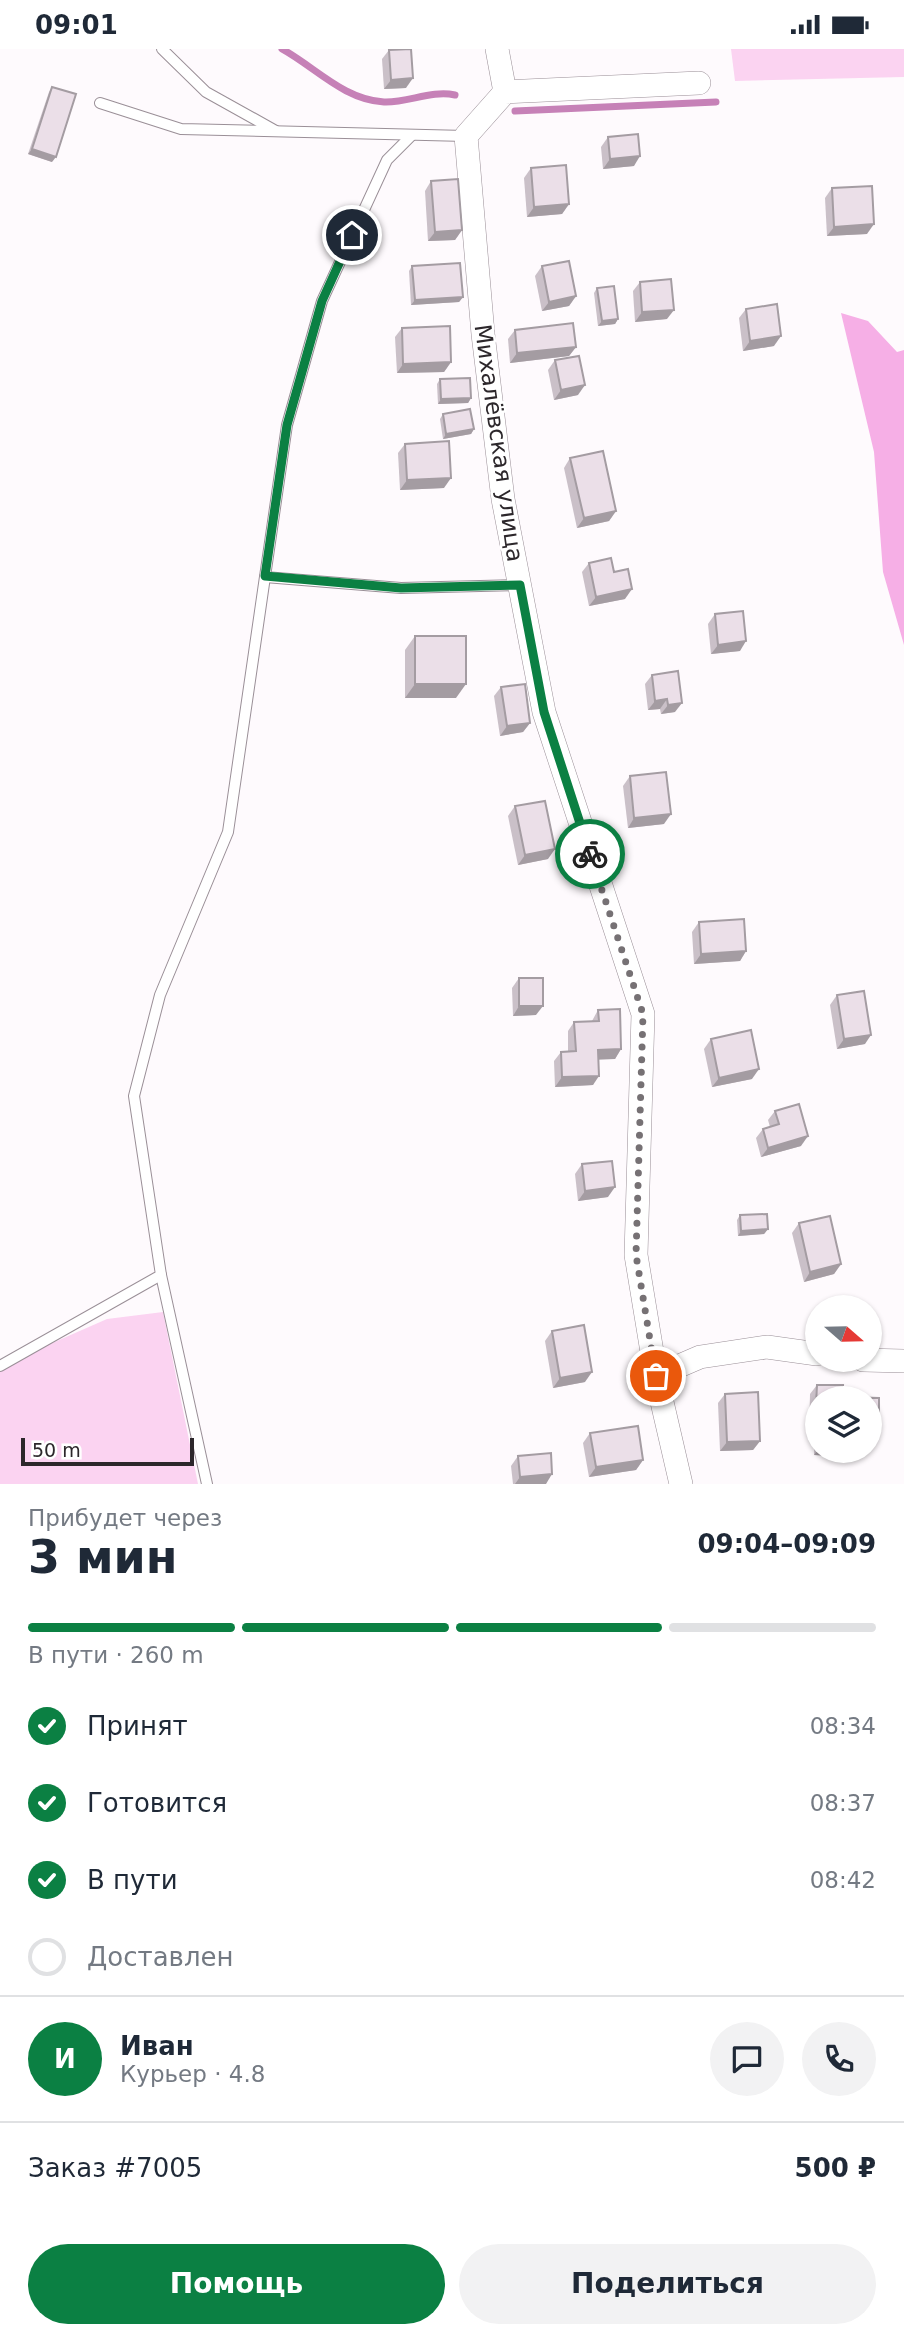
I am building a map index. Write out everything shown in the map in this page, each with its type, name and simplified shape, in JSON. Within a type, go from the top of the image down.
[{"type":"street","points":[[497,49],[505,92]]},
{"type":"street","points":[[466,136],[505,92],[699,83]]},
{"type":"street","name":"Михалёвская улица","points":[[466,136],[484,348],[503,499],[544,712],[643,1014],[636,1255],[656,1376],[681,1484]]},
{"type":"street","points":[[656,1376],[700,1357],[767,1347],[805,1352]]},
{"type":"street","points":[[882,1360],[904,1361]]},
{"type":"lane","points":[[162,49],[205,92],[278,133]]},
{"type":"lane","points":[[100,103],[181,129],[466,136]]},
{"type":"lane","points":[[207,1484],[161,1275],[134,1096],[160,995],[228,832],[287,425],[322,301],[387,160],[412,135]]},
{"type":"lane","points":[[265,576],[401,588],[520,585]]},
{"type":"lane","points":[[0,1366],[161,1275]]},
{"type":"shaded area","points":[[731,49],[904,49],[904,77],[735,81]]},
{"type":"shaded area","points":[[841,313],[868,321],[897,352],[904,350],[904,645],[883,572],[874,452]]},
{"type":"shaded area","points":[[163,1312],[198,1484],[0,1484],[0,1366],[107,1319]]},
{"type":"building","points":[[411,49],[413,78],[391,80],[389,50]]},
{"type":"building","points":[[52,87],[76,94],[56,157],[32,149]]},
{"type":"building","points":[[638,134],[640,156],[610,159],[608,137]]},
{"type":"building","points":[[566,165],[569,204],[534,207],[531,168]]},
{"type":"building","points":[[458,179],[462,230],[435,232],[431,181]]},
{"type":"building","points":[[872,186],[874,224],[834,227],[832,188]]},
{"type":"building","points":[[569,261],[576,296],[549,302],[542,266]]},
{"type":"building","points":[[460,263],[463,297],[415,300],[412,266]]},
{"type":"building","points":[[671,279],[674,310],[642,312],[640,282]]},
{"type":"building","points":[[614,286],[618,319],[602,321],[597,288]]},
{"type":"building","points":[[777,304],[781,336],[750,341],[746,309]]},
{"type":"building","points":[[573,323],[576,347],[517,353],[515,330]]},
{"type":"building","points":[[450,326],[451,362],[403,364],[402,328]]},
{"type":"building","points":[[579,356],[585,385],[561,390],[555,360]]},
{"type":"building","points":[[470,378],[471,398],[441,399],[440,379]]},
{"type":"building","points":[[470,409],[474,429],[446,434],[443,414]]},
{"type":"building","points":[[449,441],[451,478],[407,480],[405,444]]},
{"type":"building","points":[[603,451],[616,511],[584,518],[570,458]]},
{"type":"building","points":[[611,558],[614,572],[628,569],[632,589],[596,597],[589,563]]},
{"type":"building","points":[[743,611],[746,641],[718,645],[715,614]]},
{"type":"building","points":[[415,636],[466,636],[466,684],[415,684]]},
{"type":"building","points":[[678,671],[682,703],[668,705],[667,699],[655,701],[652,675]]},
{"type":"building","points":[[525,684],[530,723],[507,726],[501,687]]},
{"type":"building","points":[[666,772],[671,814],[634,818],[630,776]]},
{"type":"building","points":[[545,801],[555,849],[525,855],[515,806]]},
{"type":"building","points":[[744,919],[746,951],[701,954],[699,922]]},
{"type":"building","points":[[519,978],[543,978],[543,1006],[519,1006]]},
{"type":"building","points":[[864,991],[871,1035],[844,1039],[837,995]]},
{"type":"building","points":[[620,1009],[621,1049],[598,1050],[599,1076],[562,1077],[561,1052],[576,1051],[574,1022],[599,1021],[598,1010]]},
{"type":"building","points":[[751,1030],[759,1069],[719,1078],[711,1039]]},
{"type":"building","points":[[799,1104],[808,1136],[768,1148],[763,1129],[779,1124],[775,1111]]},
{"type":"building","points":[[612,1161],[615,1187],[585,1191],[582,1164]]},
{"type":"building","points":[[767,1214],[768,1229],[741,1231],[740,1215]]},
{"type":"building","points":[[830,1216],[841,1264],[810,1272],[799,1223]]},
{"type":"building","points":[[584,1325],[592,1372],[560,1378],[552,1331]]},
{"type":"building","points":[[758,1392],[760,1441],[727,1442],[725,1394]]},
{"type":"building","points":[[638,1426],[643,1460],[596,1467],[590,1433]]},
{"type":"building","points":[[551,1453],[552,1474],[520,1477],[518,1456]]},
{"type":"waterway","points":[[282,49],[343,89],[369,100],[393,102],[437,94],[455,95]]},
{"type":"waterway","points":[[515,111],[716,102]]},
{"type":"way so far","points":[[590,854],[643,1014],[636,1255],[656,1376]]},
{"type":"route","points":[[352,235],[322,301],[287,425],[265,576],[401,588],[520,585],[544,712],[590,854]]}]
